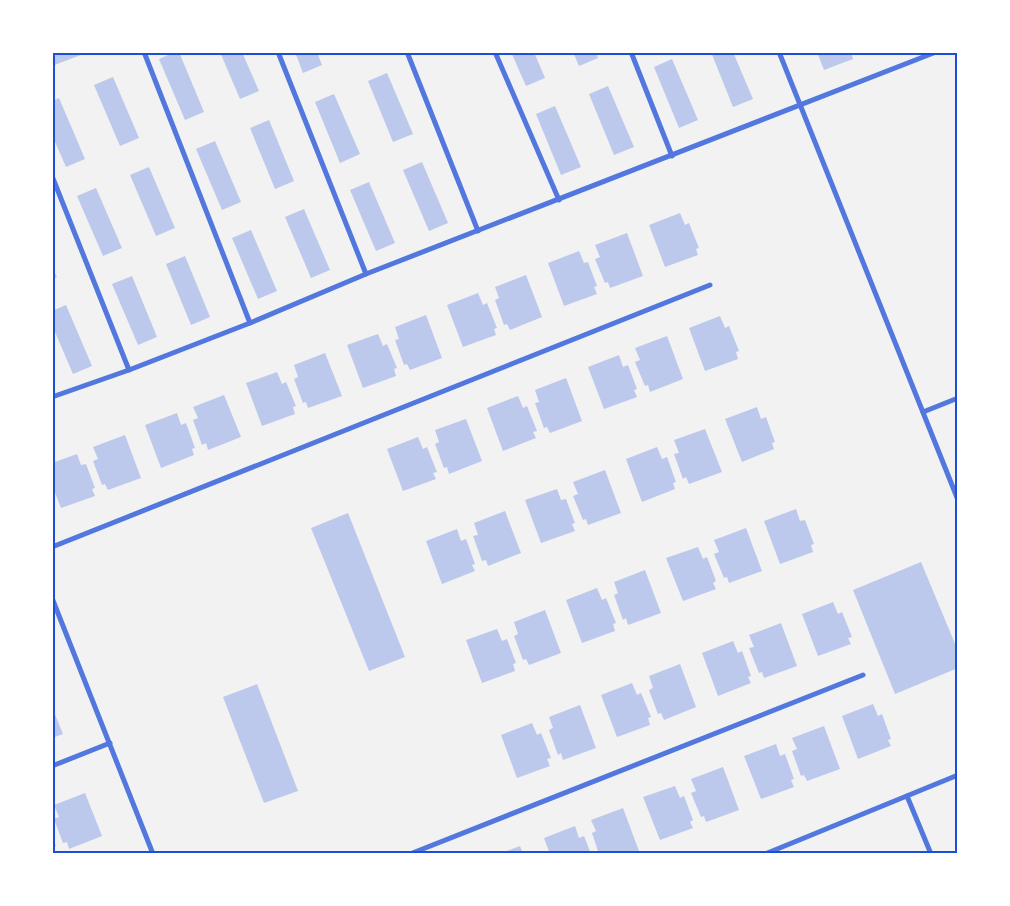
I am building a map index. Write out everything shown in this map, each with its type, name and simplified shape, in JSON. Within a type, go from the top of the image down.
[{"type":"street","points":[[144,52],[250,323]]},
{"type":"street","points":[[278,52],[366,274]]},
{"type":"street","points":[[407,52],[478,231]]},
{"type":"street","points":[[495,52],[559,200]]},
{"type":"street","points":[[631,52],[672,156]]},
{"type":"street","points":[[780,52],[955,488],[958,500]]},
{"type":"street","points":[[52,397],[129,370],[250,323],[366,274],[802,106],[936,52]]},
{"type":"street","points":[[52,176],[129,370]]},
{"type":"street","points":[[52,547],[710,285]]},
{"type":"street","points":[[923,412],[958,398]]},
{"type":"street","points":[[52,598],[153,854]]},
{"type":"street","points":[[410,854],[863,676]]},
{"type":"street","points":[[52,766],[110,744]]},
{"type":"street","points":[[764,854],[958,775]]},
{"type":"street","points":[[907,796],[931,854]]},
{"type":"building","points":[[52,52],[86,52],[86,53],[52,66]]},
{"type":"building","points":[[179,52],[204,112],[185,120],[159,59]]},
{"type":"building","points":[[220,52],[242,52],[259,91],[240,99]]},
{"type":"building","points":[[295,52],[317,52],[322,65],[303,73]]},
{"type":"building","points":[[511,52],[534,52],[545,78],[526,86]]},
{"type":"building","points":[[573,52],[596,52],[598,58],[579,66]]},
{"type":"building","points":[[711,52],[733,52],[753,99],[733,107]]},
{"type":"building","points":[[817,52],[851,52],[853,59],[824,70]]},
{"type":"building","points":[[672,59],[698,120],[679,128],[654,67]]},
{"type":"building","points":[[387,73],[413,134],[393,142],[368,81]]},
{"type":"building","points":[[113,77],[139,138],[120,146],[94,85]]},
{"type":"building","points":[[608,86],[634,147],[614,155],[589,94]]},
{"type":"building","points":[[334,94],[360,154],[340,163],[315,102]]},
{"type":"building","points":[[59,98],[85,159],[66,167],[52,135],[52,101]]},
{"type":"building","points":[[555,106],[581,167],[561,175],[536,114]]},
{"type":"building","points":[[269,120],[294,181],[275,189],[250,128]]},
{"type":"building","points":[[215,141],[241,202],[222,210],[196,149]]},
{"type":"building","points":[[422,162],[448,223],[429,231],[403,170]]},
{"type":"building","points":[[149,167],[175,228],[156,236],[130,175]]},
{"type":"building","points":[[369,182],[395,243],[376,251],[350,190]]},
{"type":"building","points":[[96,188],[122,248],[103,256],[77,196]]},
{"type":"building","points":[[304,209],[330,270],[311,278],[285,217]]},
{"type":"building","points":[[680,213],[685,225],[689,223],[699,248],[696,249],[698,255],[665,267],[649,225]]},
{"type":"building","points":[[251,230],[277,291],[258,299],[232,238]]},
{"type":"building","points":[[627,233],[643,276],[610,288],[608,282],[605,283],[595,259],[600,257],[595,245]]},
{"type":"building","points":[[579,251],[584,263],[588,262],[597,286],[594,287],[597,294],[564,306],[548,263]]},
{"type":"building","points":[[185,256],[210,317],[191,325],[166,264]]},
{"type":"building","points":[[52,267],[57,277],[52,279]]},
{"type":"building","points":[[526,275],[542,317],[510,330],[507,324],[504,325],[495,300],[499,298],[495,287]]},
{"type":"building","points":[[132,276],[157,337],[138,345],[112,284]]},
{"type":"building","points":[[478,293],[483,305],[487,303],[497,328],[494,329],[496,335],[463,347],[447,305]]},
{"type":"building","points":[[66,305],[92,366],[73,374],[52,325],[52,311]]},
{"type":"building","points":[[426,315],[442,358],[410,370],[407,364],[404,365],[395,340],[399,339],[395,327]]},
{"type":"building","points":[[720,316],[725,328],[729,326],[739,351],[736,352],[738,359],[705,371],[689,328]]},
{"type":"building","points":[[378,334],[383,346],[387,344],[397,368],[394,369],[396,376],[363,388],[347,345]]},
{"type":"building","points":[[667,336],[683,379],[650,392],[648,385],[645,386],[635,362],[640,360],[635,348]]},
{"type":"building","points":[[325,353],[342,396],[308,408],[306,402],[303,403],[294,379],[298,377],[294,365]]},
{"type":"building","points":[[619,355],[623,367],[628,365],[637,389],[634,390],[637,397],[604,409],[588,367]]},
{"type":"building","points":[[277,372],[282,384],[286,382],[296,406],[293,407],[295,414],[262,426],[246,383]]},
{"type":"building","points":[[566,378],[582,421],[550,433],[547,427],[544,428],[535,403],[539,402],[535,390]]},
{"type":"building","points":[[224,395],[241,437],[208,450],[206,443],[202,445],[193,420],[198,418],[193,407]]},
{"type":"building","points":[[518,396],[523,408],[527,406],[537,431],[533,432],[536,438],[503,451],[487,408]]},
{"type":"building","points":[[757,407],[761,419],[766,417],[775,442],[772,443],[774,449],[742,462],[725,419]]},
{"type":"building","points":[[177,413],[181,425],[186,423],[195,448],[192,449],[194,455],[161,468],[145,425]]},
{"type":"building","points":[[466,419],[482,461],[449,474],[447,467],[444,468],[435,444],[439,442],[435,430]]},
{"type":"building","points":[[705,429],[722,472],[689,484],[686,477],[683,479],[674,454],[679,453],[674,440]]},
{"type":"building","points":[[125,435],[141,478],[108,490],[105,484],[102,485],[93,461],[98,459],[93,447]]},
{"type":"building","points":[[418,437],[423,449],[427,447],[437,472],[433,473],[436,479],[403,491],[387,449]]},
{"type":"building","points":[[657,447],[662,459],[667,457],[676,482],[673,483],[675,489],[642,502],[626,459]]},
{"type":"building","points":[[77,454],[81,465],[86,464],[95,488],[92,489],[95,496],[61,508],[52,485],[52,463]]},
{"type":"building","points":[[605,470],[621,513],[588,525],[586,519],[583,520],[573,496],[578,494],[573,482]]},
{"type":"building","points":[[557,489],[561,500],[566,499],[575,523],[572,524],[575,531],[541,543],[525,500]]},
{"type":"building","points":[[796,509],[800,521],[805,520],[814,544],[811,545],[813,552],[780,564],[764,521]]},
{"type":"building","points":[[505,511],[521,553],[488,566],[486,560],[482,561],[473,536],[478,535],[474,523]]},
{"type":"building","points":[[348,513],[405,657],[369,671],[311,528]]},
{"type":"building","points":[[746,528],[762,571],[729,583],[727,577],[724,578],[714,554],[719,552],[714,540]]},
{"type":"building","points":[[457,529],[461,541],[466,539],[475,564],[472,565],[475,571],[442,584],[426,541]]},
{"type":"building","points":[[698,547],[703,559],[707,557],[716,581],[713,583],[716,589],[683,601],[666,558]]},
{"type":"building","points":[[921,562],[958,651],[958,668],[895,694],[853,590]]},
{"type":"building","points":[[645,570],[661,613],[628,625],[626,618],[623,620],[614,595],[618,593],[614,582]]},
{"type":"building","points":[[597,588],[602,600],[606,598],[616,623],[613,624],[615,631],[582,643],[566,600]]},
{"type":"building","points":[[833,602],[838,614],[842,612],[852,637],[848,638],[851,644],[818,656],[802,614]]},
{"type":"building","points":[[545,610],[561,653],[529,665],[526,659],[523,660],[514,636],[518,634],[514,622]]},
{"type":"building","points":[[781,623],[797,666],[764,678],[762,672],[759,673],[749,648],[754,647],[749,635]]},
{"type":"building","points":[[497,629],[502,641],[507,639],[516,663],[513,664],[515,671],[482,683],[466,640]]},
{"type":"building","points":[[733,641],[738,653],[742,651],[751,676],[748,677],[751,683],[718,696],[702,653]]},
{"type":"building","points":[[680,664],[696,707],[664,720],[661,713],[658,714],[649,690],[653,688],[649,676]]},
{"type":"building","points":[[632,683],[637,695],[641,693],[651,717],[648,718],[650,725],[617,737],[601,695]]},
{"type":"building","points":[[257,684],[298,791],[264,803],[223,697]]},
{"type":"building","points":[[873,704],[878,716],[882,714],[891,739],[888,740],[891,746],[858,759],[842,716]]},
{"type":"building","points":[[580,705],[596,748],[563,760],[561,753],[558,755],[549,730],[553,728],[549,717]]},
{"type":"building","points":[[52,707],[63,734],[52,738]]},
{"type":"building","points":[[532,723],[537,735],[541,733],[551,758],[547,759],[550,766],[517,778],[501,735]]},
{"type":"building","points":[[824,726],[840,769],[807,781],[804,775],[801,776],[792,751],[797,749],[792,738]]},
{"type":"building","points":[[776,744],[780,756],[785,754],[794,779],[791,780],[794,787],[761,799],[744,756]]},
{"type":"building","points":[[723,767],[739,810],[706,822],[704,816],[701,817],[691,793],[696,791],[691,779]]},
{"type":"building","points":[[675,786],[680,798],[684,796],[693,820],[690,822],[693,828],[660,840],[643,797]]},
{"type":"building","points":[[85,793],[102,836],[69,849],[67,842],[63,843],[54,819],[59,817],[54,805]]},
{"type":"building","points":[[623,808],[639,851],[631,854],[599,854],[592,833],[596,831],[591,820]]},
{"type":"building","points":[[575,826],[579,838],[584,836],[591,854],[550,854],[544,838]]},
{"type":"building","points":[[52,837],[56,846],[53,848],[55,854],[52,854]]},
{"type":"building","points":[[520,846],[523,854],[501,854],[501,853]]}]
